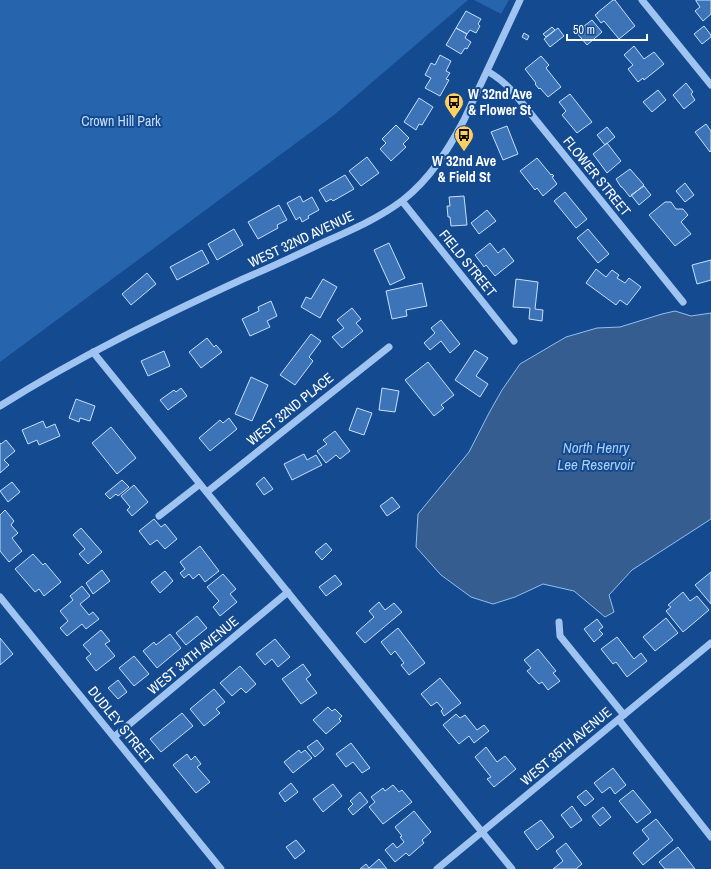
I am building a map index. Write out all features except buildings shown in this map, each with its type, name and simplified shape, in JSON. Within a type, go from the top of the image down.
[{"type":"street","name":"WEST 32ND AVENUE","points":[[0,406],[40,381],[143,326],[354,229],[383,214],[402,201],[416,189],[442,159],[456,136],[520,0]]},
{"type":"street","points":[[642,0],[711,85]]},
{"type":"street","name":"FLOWER STREET","points":[[487,71],[497,76],[514,93],[683,302]]},
{"type":"street","name":"FIELD STREET","points":[[402,201],[514,341]]},
{"type":"street","name":"WEST 32ND PLACE","points":[[207,492],[389,347]]},
{"type":"street","points":[[93,352],[512,869]]},
{"type":"street","points":[[159,516],[200,484]]},
{"type":"street","name":"WEST 34TH AVENUE","points":[[114,737],[288,592]]},
{"type":"street","name":"DUDLEY STREET","points":[[0,597],[221,869]]},
{"type":"street","points":[[559,622],[560,636],[711,838]]},
{"type":"street","name":"WEST 35TH AVENUE","points":[[437,869],[711,643]]},
{"type":"green space","name":"Crown Hill Park","points":[[0,0],[468,0],[334,115],[0,362]]},
{"type":"green space","points":[[474,0],[509,0],[501,14]]},
{"type":"water","name":"North Henry Lee Reservoir","points":[[675,311],[691,316],[711,313],[711,519],[632,570],[609,595],[614,612],[605,617],[574,591],[543,584],[515,597],[493,604],[471,597],[441,575],[416,547],[418,514],[469,452],[502,390],[520,364],[566,337],[597,328],[620,327]]},
{"type":"place","name":"W 32nd Ave & Flower St","points":[[454,119]]},
{"type":"place","name":"W 32nd Ave & Field St","points":[[464,152]]}]
